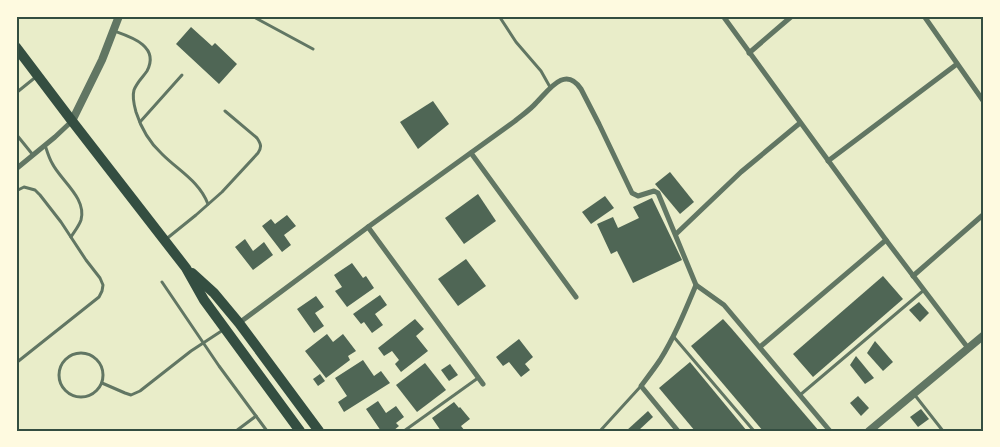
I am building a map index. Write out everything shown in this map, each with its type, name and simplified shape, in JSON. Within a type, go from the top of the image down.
[{"type":"main road","points":[[16,47],[186,268],[204,300],[300,431]]},
{"type":"main road","points":[[186,268],[214,293],[239,323],[319,431]]},
{"type":"street","points":[[16,169],[72,121],[102,60],[119,16]]},
{"type":"street","points":[[723,16],[886,240],[968,348]]},
{"type":"street","points":[[750,53],[792,16]]},
{"type":"street","points":[[924,16],[984,102]]},
{"type":"street","points":[[828,161],[957,64]]},
{"type":"street","points":[[239,323],[530,110],[558,82],[567,79],[572,80],[581,89],[632,193],[638,196],[654,191],[658,193],[696,285],[724,305],[830,431]]},
{"type":"street","points":[[676,234],[741,172],[800,123]]},
{"type":"street","points":[[470,153],[576,297]]},
{"type":"street","points":[[913,276],[984,214]]},
{"type":"street","points":[[368,228],[483,384]]},
{"type":"street","points":[[760,347],[886,240]]},
{"type":"street","points":[[678,431],[641,386],[659,362],[682,320],[696,285]]},
{"type":"street","points":[[869,431],[968,348],[983,338]]},
{"type":"lane","points":[[252,16],[313,49]]},
{"type":"lane","points":[[500,16],[516,42],[541,71],[551,88]]},
{"type":"lane","points":[[114,30],[141,42],[149,56],[150,64],[136,85],[133,101],[135,111],[145,134],[162,154],[194,182],[208,204]]},
{"type":"lane","points":[[16,93],[37,75]]},
{"type":"lane","points":[[140,122],[182,75]]},
{"type":"lane","points":[[165,240],[208,204],[261,148],[257,138],[225,111]]},
{"type":"lane","points":[[16,134],[32,155]]},
{"type":"lane","points":[[45,145],[52,164],[81,205],[81,221],[71,237]]},
{"type":"lane","points":[[16,191],[24,187],[35,190],[61,222],[103,285],[99,297],[16,363]]},
{"type":"lane","points":[[162,282],[203,344],[267,431]]},
{"type":"lane","points":[[800,395],[924,290]]},
{"type":"lane","points":[[102,383],[126,393],[134,394],[225,328]]},
{"type":"lane","points":[[673,336],[754,431]]},
{"type":"lane","points":[[86,353],[100,364],[103,377],[102,383],[89,396],[77,396],[62,386],[59,373],[60,367],[74,354],[86,353]]},
{"type":"lane","points":[[404,431],[478,378]]},
{"type":"lane","points":[[600,431],[641,386]]},
{"type":"lane","points":[[914,393],[943,431]]},
{"type":"lane","points":[[236,431],[256,416]]},
{"type":"building","points":[[191,27],[212,46],[215,43],[237,64],[219,84],[176,44]]},
{"type":"building","points":[[433,101],[449,124],[418,149],[400,122]]},
{"type":"building","points":[[670,172],[694,202],[680,214],[655,184]]},
{"type":"building","points":[[478,194],[496,221],[464,244],[445,218]]},
{"type":"building","points":[[605,196],[614,208],[591,224],[582,212]]},
{"type":"building","points":[[652,198],[682,260],[633,283],[617,251],[611,254],[597,224],[613,217],[618,228],[639,218],[633,207]]},
{"type":"building","points":[[287,215],[296,226],[284,235],[291,245],[282,252],[262,226],[271,219],[275,224]]},
{"type":"building","points":[[245,239],[253,251],[264,242],[273,255],[253,270],[235,247]]},
{"type":"building","points":[[466,259],[486,286],[458,306],[438,279]]},
{"type":"building","points":[[352,263],[363,278],[366,276],[374,288],[347,307],[335,291],[342,287],[334,275]]},
{"type":"building","points":[[883,276],[903,299],[813,377],[793,354]]},
{"type":"building","points":[[380,295],[387,305],[375,314],[383,325],[372,333],[364,322],[361,324],[353,314]]},
{"type":"building","points":[[316,296],[324,307],[315,313],[324,326],[314,333],[297,309]]},
{"type":"building","points":[[919,302],[929,313],[920,322],[909,310]]},
{"type":"building","points":[[415,319],[424,329],[416,336],[428,351],[401,372],[395,364],[399,360],[392,351],[384,356],[378,348]]},
{"type":"building","points":[[723,319],[819,431],[763,431],[691,346]]},
{"type":"building","points":[[327,334],[333,342],[343,334],[356,351],[348,356],[350,360],[326,378],[305,351]]},
{"type":"building","points":[[519,339],[533,357],[525,364],[530,370],[521,377],[509,362],[503,366],[496,357]]},
{"type":"building","points":[[875,341],[893,362],[883,371],[867,353]]},
{"type":"building","points":[[856,356],[874,378],[865,384],[850,365]]},
{"type":"building","points":[[363,360],[374,376],[381,371],[390,383],[344,412],[338,402],[347,396],[335,378]]},
{"type":"building","points":[[690,362],[747,431],[695,431],[659,388]]},
{"type":"building","points":[[425,363],[446,390],[417,412],[396,385]]},
{"type":"building","points":[[450,364],[458,375],[449,381],[441,370]]},
{"type":"building","points":[[320,374],[325,381],[318,386],[313,379]]},
{"type":"building","points":[[858,396],[869,408],[861,416],[850,403]]},
{"type":"building","points":[[378,401],[386,413],[396,406],[404,417],[396,423],[399,426],[393,431],[381,431],[366,409]]},
{"type":"building","points":[[454,402],[470,419],[461,426],[465,431],[441,431],[432,418]]},
{"type":"building","points":[[921,409],[929,419],[918,427],[910,417]]},
{"type":"building","points":[[648,411],[653,417],[638,431],[626,431]]}]
